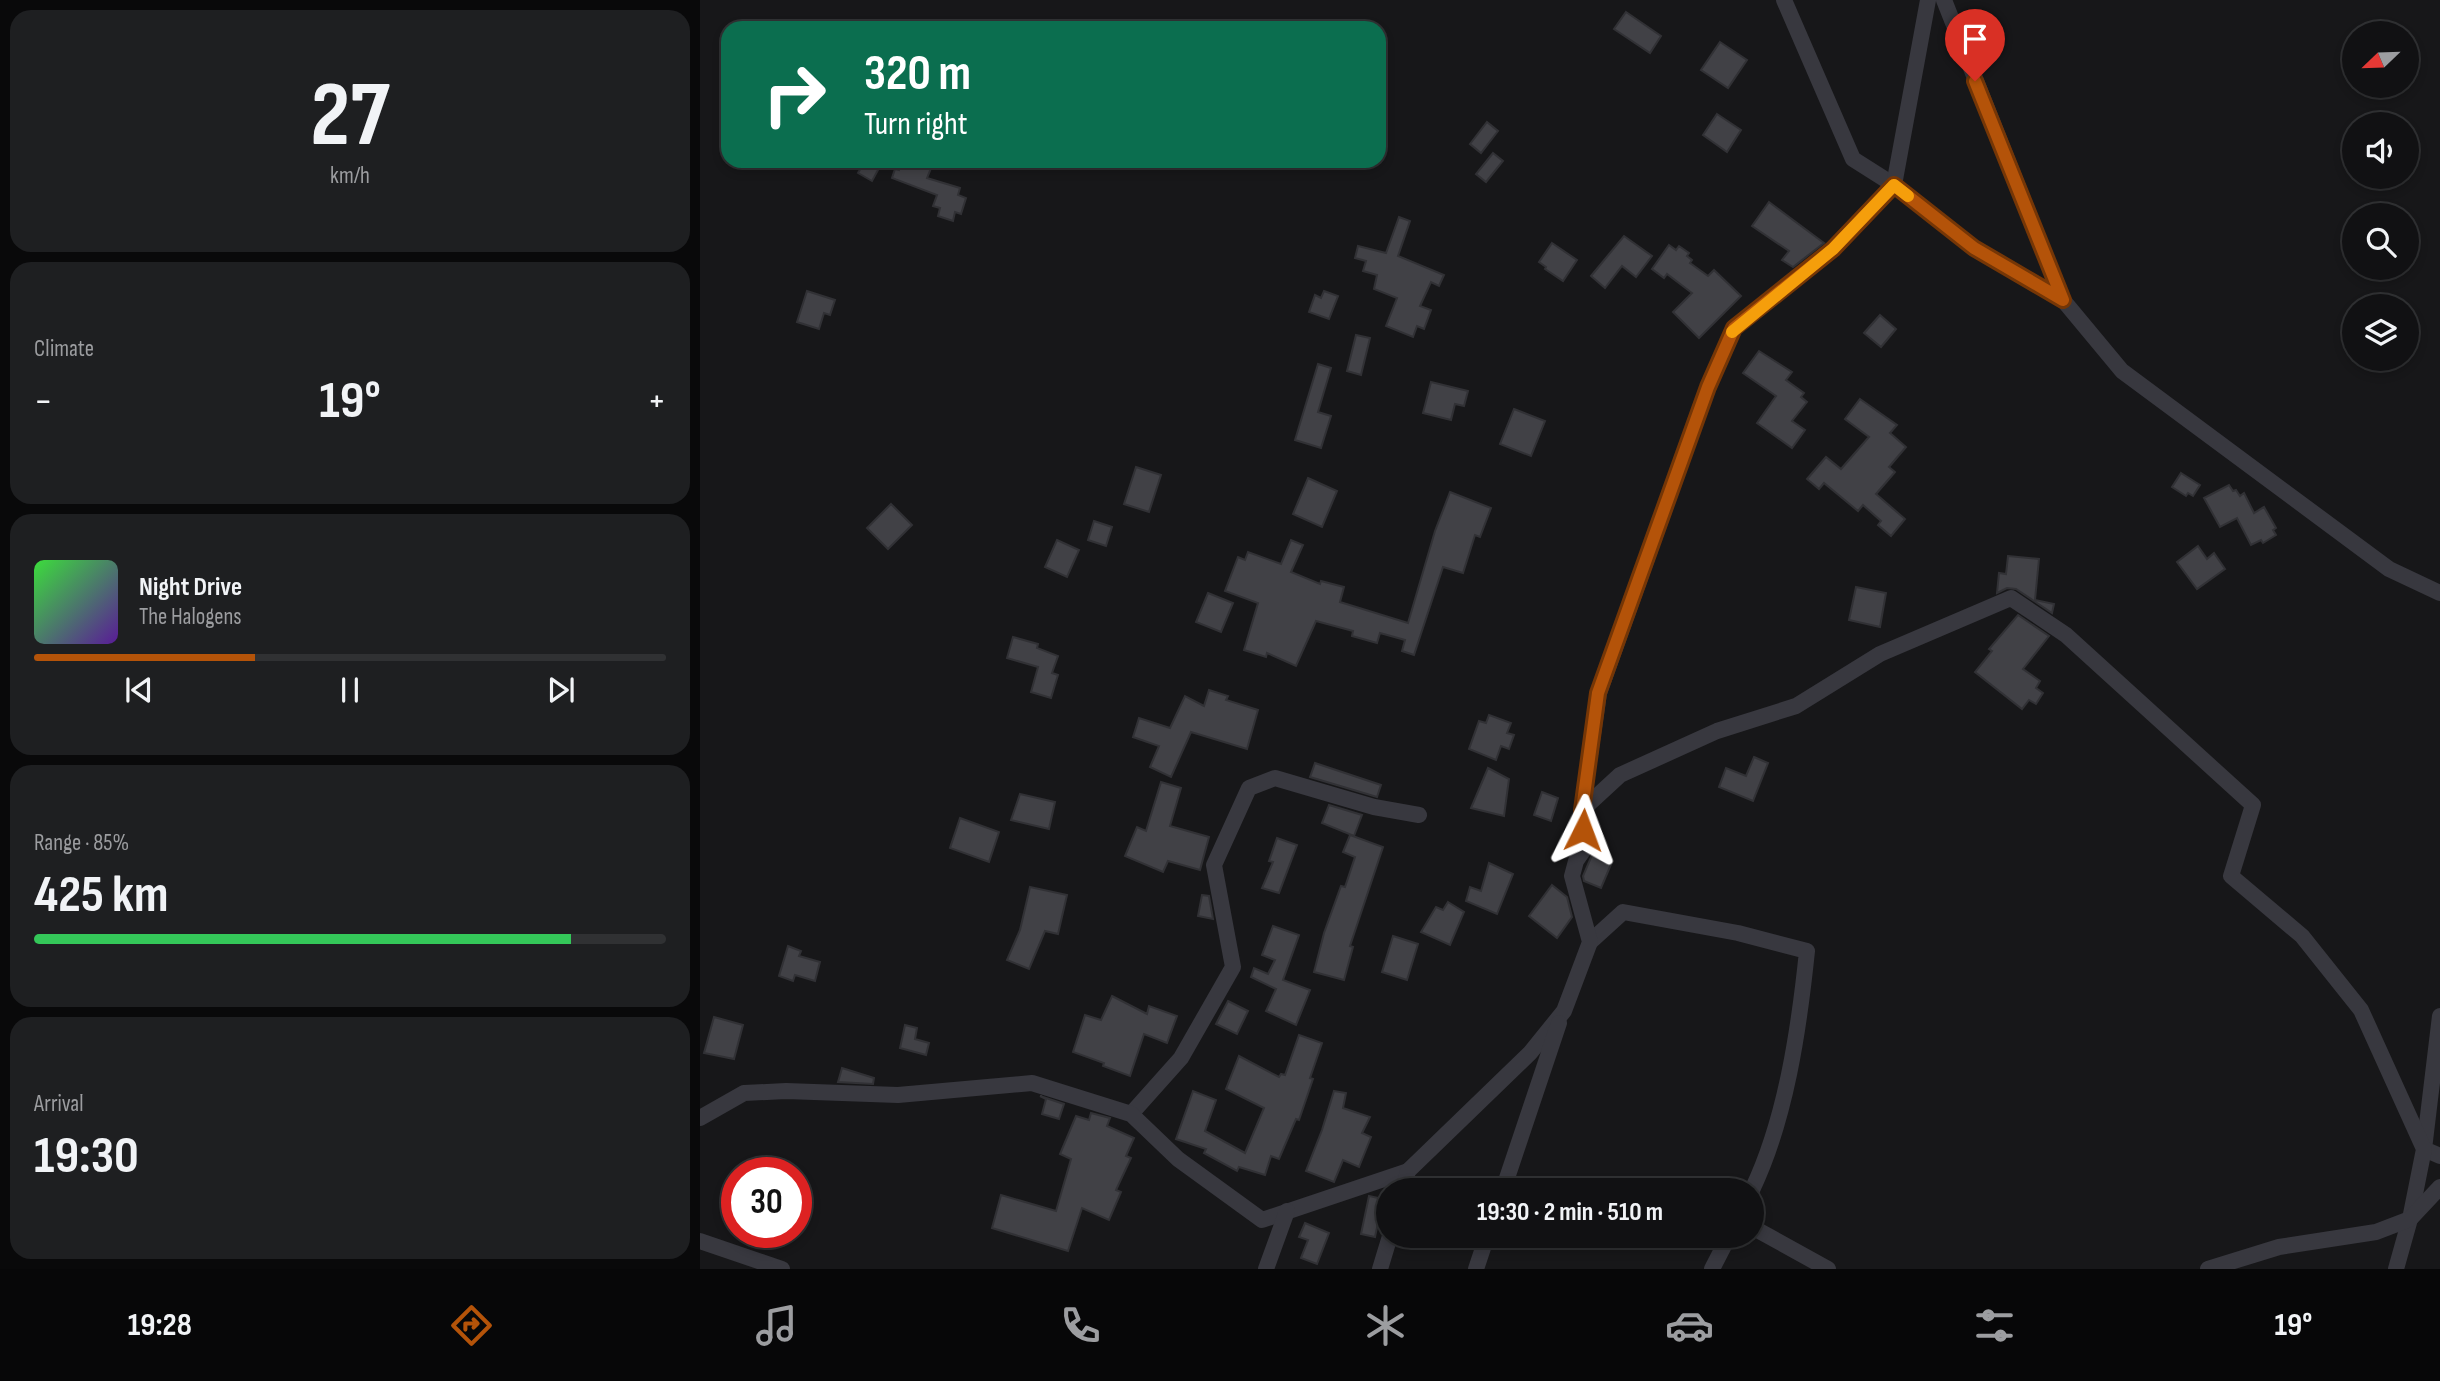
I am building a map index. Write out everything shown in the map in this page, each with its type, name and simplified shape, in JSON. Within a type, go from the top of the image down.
[{"type":"street","points":[[1784,0],[1853,159],[1894,185],[1974,248],[2063,300]]},
{"type":"street","points":[[1590,942],[1573,876],[1576,862],[1583,851],[1582,810],[1598,693],[1708,387],[1734,328],[1833,249],[1894,185],[1928,0]]},
{"type":"street","points":[[1944,0],[2063,300],[2122,371],[2389,569],[2440,593]]},
{"type":"street","points":[[1582,810],[1620,775],[1717,731],[1796,706],[1880,654],[2011,598],[2066,635],[2253,805],[2231,876],[2302,936],[2361,1010],[2424,1149],[2440,1156]]},
{"type":"street","points":[[1131,1114],[1181,1058],[1233,967],[1214,865],[1249,788],[1275,778],[1374,807],[1419,815]]},
{"type":"street","points":[[1507,1178],[1590,942],[1623,912],[1738,933],[1807,951],[1803,993],[1784,1097],[1757,1178]]},
{"type":"street","points":[[700,1118],[744,1093],[786,1091],[898,1095],[1031,1083],[1131,1114],[1178,1159],[1262,1220],[1408,1171],[1530,1053],[1564,1011]]},
{"type":"street","points":[[2396,1269],[2410,1219],[2424,1149],[2440,1016]]},
{"type":"street","points":[[1406,1178],[1408,1171]]},
{"type":"street","points":[[2208,1269],[2279,1247],[2376,1232],[2410,1219],[2440,1187]]},
{"type":"street","points":[[1265,1269],[1287,1212]]},
{"type":"street","points":[[1764,1234],[1828,1269]]},
{"type":"street","points":[[700,1241],[782,1269]]},
{"type":"street","points":[[1380,1269],[1386,1248]]},
{"type":"street","points":[[1476,1269],[1483,1248]]},
{"type":"street","points":[[1712,1269],[1723,1248]]},
{"type":"building","points":[[1626,12],[1661,36],[1650,53],[1614,29]]},
{"type":"building","points":[[1720,42],[1747,60],[1728,88],[1701,70]]},
{"type":"building","points":[[1717,114],[1741,130],[1727,152],[1703,135]]},
{"type":"building","points":[[1487,122],[1498,131],[1481,153],[1470,144]]},
{"type":"building","points":[[1493,153],[1503,161],[1486,182],[1476,174]]},
{"type":"building","points":[[861,168],[879,168],[872,181],[858,173]]},
{"type":"building","points":[[931,168],[927,178],[960,188],[958,195],[966,198],[961,214],[955,212],[953,221],[938,216],[940,208],[933,206],[937,195],[892,178],[895,169]]},
{"type":"building","points":[[1769,202],[1824,243],[1793,267],[1782,260],[1789,251],[1752,226]]},
{"type":"building","points":[[1399,217],[1410,221],[1398,256],[1444,275],[1439,286],[1431,282],[1420,306],[1431,310],[1424,329],[1417,326],[1413,337],[1386,326],[1397,298],[1374,289],[1377,275],[1363,271],[1366,261],[1355,258],[1358,246],[1386,253]]},
{"type":"building","points":[[1624,236],[1652,256],[1636,277],[1622,266],[1605,288],[1591,276]]},
{"type":"building","points":[[1552,243],[1577,260],[1563,281],[1539,262]]},
{"type":"building","points":[[1669,245],[1676,250],[1679,246],[1689,253],[1687,256],[1692,260],[1690,263],[1708,276],[1714,270],[1741,296],[1699,338],[1673,312],[1692,293],[1667,274],[1664,278],[1652,269]]},
{"type":"building","points":[[807,291],[835,300],[830,315],[824,313],[819,329],[797,322]]},
{"type":"building","points":[[1324,291],[1338,296],[1329,319],[1309,312],[1315,295],[1321,298]]},
{"type":"building","points":[[1880,315],[1896,329],[1881,347],[1864,333]]},
{"type":"building","points":[[1356,335],[1370,338],[1361,375],[1347,371]]},
{"type":"building","points":[[1759,351],[1792,372],[1786,380],[1804,393],[1801,397],[1807,402],[1792,421],[1805,430],[1792,448],[1757,423],[1776,396],[1743,373]]},
{"type":"building","points":[[1318,364],[1331,368],[1318,412],[1331,416],[1321,448],[1295,440]]},
{"type":"building","points":[[1431,382],[1468,391],[1464,406],[1455,404],[1451,420],[1423,413]]},
{"type":"building","points":[[1860,399],[1897,425],[1890,433],[1906,447],[1889,467],[1895,472],[1876,494],[1905,519],[1891,536],[1878,525],[1881,521],[1863,505],[1858,511],[1824,483],[1819,489],[1807,479],[1826,457],[1841,469],[1869,437],[1845,419]]},
{"type":"building","points":[[1514,409],[1545,421],[1531,456],[1500,444]]},
{"type":"building","points":[[1136,467],[1161,475],[1149,512],[1124,504]]},
{"type":"building","points":[[2181,473],[2200,485],[2193,496],[2188,493],[2186,496],[2172,487]]},
{"type":"building","points":[[1308,478],[1337,491],[1322,527],[1293,514]]},
{"type":"building","points":[[2229,485],[2240,496],[2244,493],[2254,513],[2264,507],[2276,528],[2273,530],[2276,535],[2263,543],[2261,540],[2251,545],[2237,518],[2220,527],[2204,498]]},
{"type":"building","points":[[1450,492],[1491,508],[1480,537],[1475,535],[1463,573],[1443,567],[1414,655],[1402,651],[1405,640],[1380,633],[1377,643],[1352,636],[1353,631],[1316,621],[1296,666],[1267,653],[1266,657],[1244,650],[1258,603],[1225,591],[1238,557],[1245,560],[1248,552],[1281,564],[1291,540],[1303,545],[1291,572],[1320,584],[1321,581],[1344,587],[1340,602],[1408,623],[1435,531]]},
{"type":"building","points":[[891,504],[912,525],[888,549],[867,528]]},
{"type":"building","points":[[1094,521],[1112,527],[1106,546],[1088,540]]},
{"type":"building","points":[[1057,540],[1079,550],[1067,577],[1045,567]]},
{"type":"building","points":[[2198,546],[2207,559],[2214,553],[2225,569],[2197,589],[2177,562]]},
{"type":"building","points":[[2008,556],[2039,559],[2035,600],[2054,604],[2052,613],[2016,589],[2007,588],[1997,593],[1999,573],[2006,574]]},
{"type":"building","points":[[1856,587],[1886,593],[1880,627],[1849,620]]},
{"type":"building","points":[[1208,593],[1233,603],[1221,632],[1196,622]]},
{"type":"building","points":[[2018,615],[2049,636],[2023,669],[2040,681],[2036,688],[2043,693],[2036,704],[2029,700],[2022,709],[1975,672],[1992,651],[1989,649]]},
{"type":"building","points":[[1013,637],[1038,644],[1037,648],[1058,656],[1052,673],[1058,675],[1051,698],[1031,692],[1038,667],[1007,658]]},
{"type":"building","points":[[1209,690],[1228,696],[1226,700],[1258,710],[1247,749],[1191,732],[1171,777],[1150,767],[1159,746],[1133,737],[1139,718],[1170,728],[1185,696],[1204,706]]},
{"type":"building","points":[[1489,715],[1511,723],[1507,733],[1514,735],[1509,749],[1501,746],[1496,760],[1469,749],[1479,721],[1486,723]]},
{"type":"building","points":[[1754,757],[1768,763],[1753,801],[1719,787],[1726,768],[1746,776]]},
{"type":"building","points":[[1315,763],[1381,785],[1377,797],[1310,777]]},
{"type":"building","points":[[1488,768],[1509,779],[1504,816],[1471,808]]},
{"type":"building","points":[[1161,782],[1181,788],[1170,826],[1209,837],[1200,870],[1168,861],[1163,872],[1125,856],[1137,827],[1146,831]]},
{"type":"building","points":[[1542,792],[1558,798],[1551,821],[1534,815]]},
{"type":"building","points":[[1020,794],[1055,802],[1049,829],[1011,820]]},
{"type":"building","points":[[1329,805],[1362,815],[1354,836],[1322,823]]},
{"type":"building","points":[[960,818],[999,832],[989,862],[950,848]]},
{"type":"building","points":[[1350,835],[1383,847],[1350,946],[1353,947],[1344,980],[1314,972],[1324,933],[1355,857],[1343,852]]},
{"type":"building","points":[[1277,838],[1297,845],[1279,893],[1262,888],[1273,862],[1269,861]]},
{"type":"building","points":[[1592,855],[1612,862],[1601,888],[1584,881],[1583,876]]},
{"type":"building","points":[[1489,863],[1513,874],[1497,914],[1466,901],[1470,887],[1481,891]]},
{"type":"building","points":[[1552,885],[1567,897],[1572,917],[1557,938],[1529,916]]},
{"type":"building","points":[[1030,887],[1067,895],[1058,934],[1045,931],[1029,969],[1007,960],[1020,930]]},
{"type":"building","points":[[1202,895],[1209,896],[1213,919],[1198,916]]},
{"type":"building","points":[[1448,902],[1464,912],[1450,945],[1421,932],[1436,907],[1443,910]]},
{"type":"building","points":[[1273,926],[1299,935],[1283,980],[1310,990],[1296,1025],[1266,1011],[1276,989],[1251,977],[1254,968],[1268,974],[1275,960],[1262,955]]},
{"type":"building","points":[[1393,936],[1418,944],[1407,980],[1382,972]]},
{"type":"building","points":[[788,946],[801,951],[799,956],[820,962],[815,981],[795,975],[793,981],[779,976]]},
{"type":"building","points":[[1112,996],[1147,1014],[1149,1006],[1177,1016],[1167,1043],[1144,1034],[1130,1076],[1073,1052],[1085,1015],[1101,1020]]},
{"type":"building","points":[[1228,1001],[1248,1011],[1237,1034],[1216,1024]]},
{"type":"building","points":[[714,1017],[743,1025],[734,1059],[704,1053]]},
{"type":"building","points":[[905,1025],[917,1028],[915,1039],[929,1043],[926,1055],[900,1048]]},
{"type":"building","points":[[1299,1035],[1322,1043],[1299,1120],[1296,1119],[1279,1159],[1271,1156],[1265,1175],[1239,1167],[1237,1171],[1204,1153],[1206,1149],[1176,1139],[1193,1091],[1216,1100],[1205,1131],[1245,1153],[1264,1108],[1226,1089],[1239,1056],[1279,1077],[1281,1074],[1285,1075]]},
{"type":"building","points":[[842,1068],[874,1078],[873,1084],[838,1082]]},
{"type":"building","points":[[1334,1091],[1346,1093],[1343,1108],[1370,1117],[1362,1133],[1371,1137],[1359,1167],[1343,1160],[1334,1182],[1306,1171]]},
{"type":"building","points":[[1040,1096],[1064,1104],[1059,1119],[1042,1114],[1046,1099]]},
{"type":"building","points":[[1091,1113],[1110,1118],[1107,1126],[1134,1138],[1126,1156],[1131,1158],[1116,1190],[1121,1192],[1109,1220],[1082,1208],[1068,1251],[992,1228],[1001,1195],[1056,1211],[1071,1159],[1060,1154],[1076,1116],[1089,1120]]},
{"type":"building","points":[[1369,1196],[1376,1198],[1375,1237],[1361,1234]]},
{"type":"building","points":[[1305,1223],[1329,1233],[1317,1264],[1301,1258],[1308,1240],[1299,1237]]},
{"type":"slow traffic","points":[[1732,332],[1833,249],[1894,185],[1908,196]]},
{"type":"route","points":[[1583,830],[1582,810],[1598,693],[1708,387],[1734,328],[1833,249],[1894,185],[1974,248],[2063,300],[1975,81]]}]
